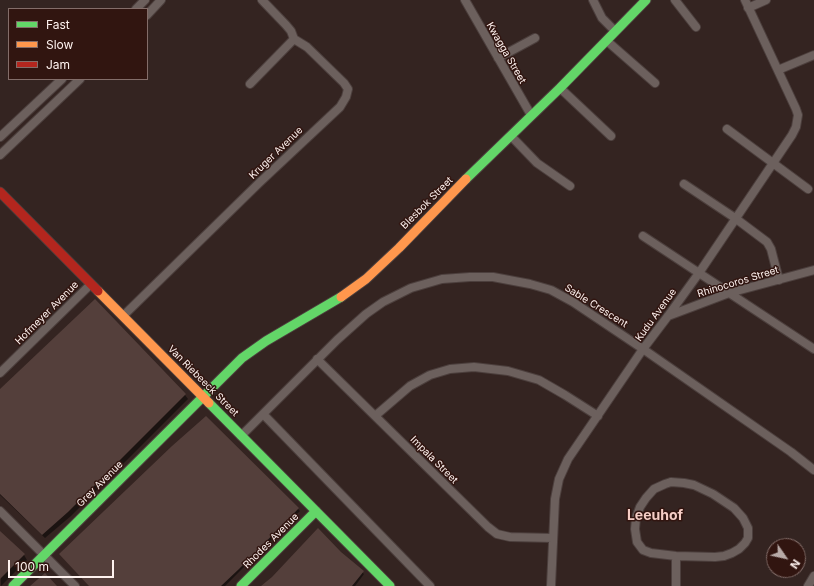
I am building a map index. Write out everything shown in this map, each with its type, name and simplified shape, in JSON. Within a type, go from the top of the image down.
[{"type":"street","points":[[137,8],[145,0]]},
{"type":"street","points":[[148,14],[160,3],[161,0]]},
{"type":"street","name":"Kruger Avenue","points":[[123,316],[343,103],[347,93],[346,85],[307,47],[294,39],[291,31],[262,0]]},
{"type":"street","name":"Kwagga Street","points":[[465,0],[531,115]]},
{"type":"street","points":[[593,0],[602,18],[616,31]]},
{"type":"street","name":"Blesbok Street","points":[[202,396],[251,351],[332,303],[359,285],[399,248],[607,41],[646,0]]},
{"type":"street","points":[[675,0],[696,27]]},
{"type":"street","name":"Kudu Avenue","points":[[551,586],[555,499],[559,479],[568,459],[643,349],[699,273],[792,135],[798,121],[796,109],[745,0]]},
{"type":"street","points":[[748,8],[766,0]]},
{"type":"street","points":[[498,58],[535,38]]},
{"type":"street","points":[[250,84],[294,39]]},
{"type":"street","points":[[607,41],[655,84]]},
{"type":"street","points":[[778,70],[814,55]]},
{"type":"street","points":[[0,137],[61,80]]},
{"type":"street","points":[[1,153],[79,80]]},
{"type":"street","points":[[560,88],[612,136]]},
{"type":"street","points":[[727,129],[808,189]]},
{"type":"street","points":[[511,136],[537,163],[570,186]]},
{"type":"street","points":[[684,184],[735,218],[767,242],[771,249],[779,280]]},
{"type":"street","name":"Van Riebeeck Street","points":[[0,192],[390,586]]},
{"type":"street","points":[[643,236],[729,293],[812,345]]},
{"type":"street","name":"Rhinocoros Street","points":[[668,316],[729,293],[814,270]]},
{"type":"street","name":"Sable Crescent","points":[[241,436],[317,359],[360,319],[389,299],[411,288],[435,281],[476,276],[493,277],[516,280],[537,286],[557,293],[573,302],[643,349],[814,470]]},
{"type":"street","name":"Hofmeyer Avenue","points":[[0,374],[91,284]]},
{"type":"street","name":"Impala Street","points":[[317,359],[482,522],[493,531],[510,537],[553,538]]},
{"type":"street","points":[[375,416],[418,381],[441,371],[474,367],[508,371],[539,380],[598,416]]},
{"type":"street","name":"Grey Avenue","points":[[13,586],[202,396]]},
{"type":"street","points":[[263,414],[430,586]]},
{"type":"street","points":[[671,482],[694,485],[712,494],[734,508],[745,521],[749,530],[748,538],[743,546],[724,556],[676,556],[645,551],[639,545],[636,536],[636,518],[640,507],[649,494],[660,486],[671,482]]},
{"type":"street","points":[[0,511],[75,586]]},
{"type":"street","name":"Rhodes Avenue","points":[[240,586],[316,512]]},
{"type":"street","points":[[676,556],[676,586]]},
{"type":"street","points":[[808,586],[814,576]]},
{"type":"building","points":[[95,299],[186,394],[68,512],[42,535],[0,494],[0,389]]},
{"type":"building","points":[[206,416],[299,508],[221,586],[89,586],[59,554],[172,446]]},
{"type":"building","points":[[318,528],[341,552],[364,571],[352,586],[261,586],[272,577]]},
{"type":"building","points":[[0,531],[25,554],[0,579]]},
{"type":"building","points":[[45,573],[57,586],[30,586]]},
{"type":"traffic: fast","points":[[466,179],[560,88],[646,0]]},
{"type":"traffic: fast","points":[[13,586],[242,358],[266,341],[341,297]]},
{"type":"traffic: fast","points":[[209,403],[390,586]]},
{"type":"traffic: fast","points":[[241,586],[316,511]]},
{"type":"traffic: slow","points":[[341,297],[366,279],[399,248],[466,179]]},
{"type":"traffic: slow","points":[[98,291],[209,403]]},
{"type":"traffic: jam","points":[[0,192],[98,291]]},
{"type":"district","name":"Leeuhof","points":[[655,516]]}]
